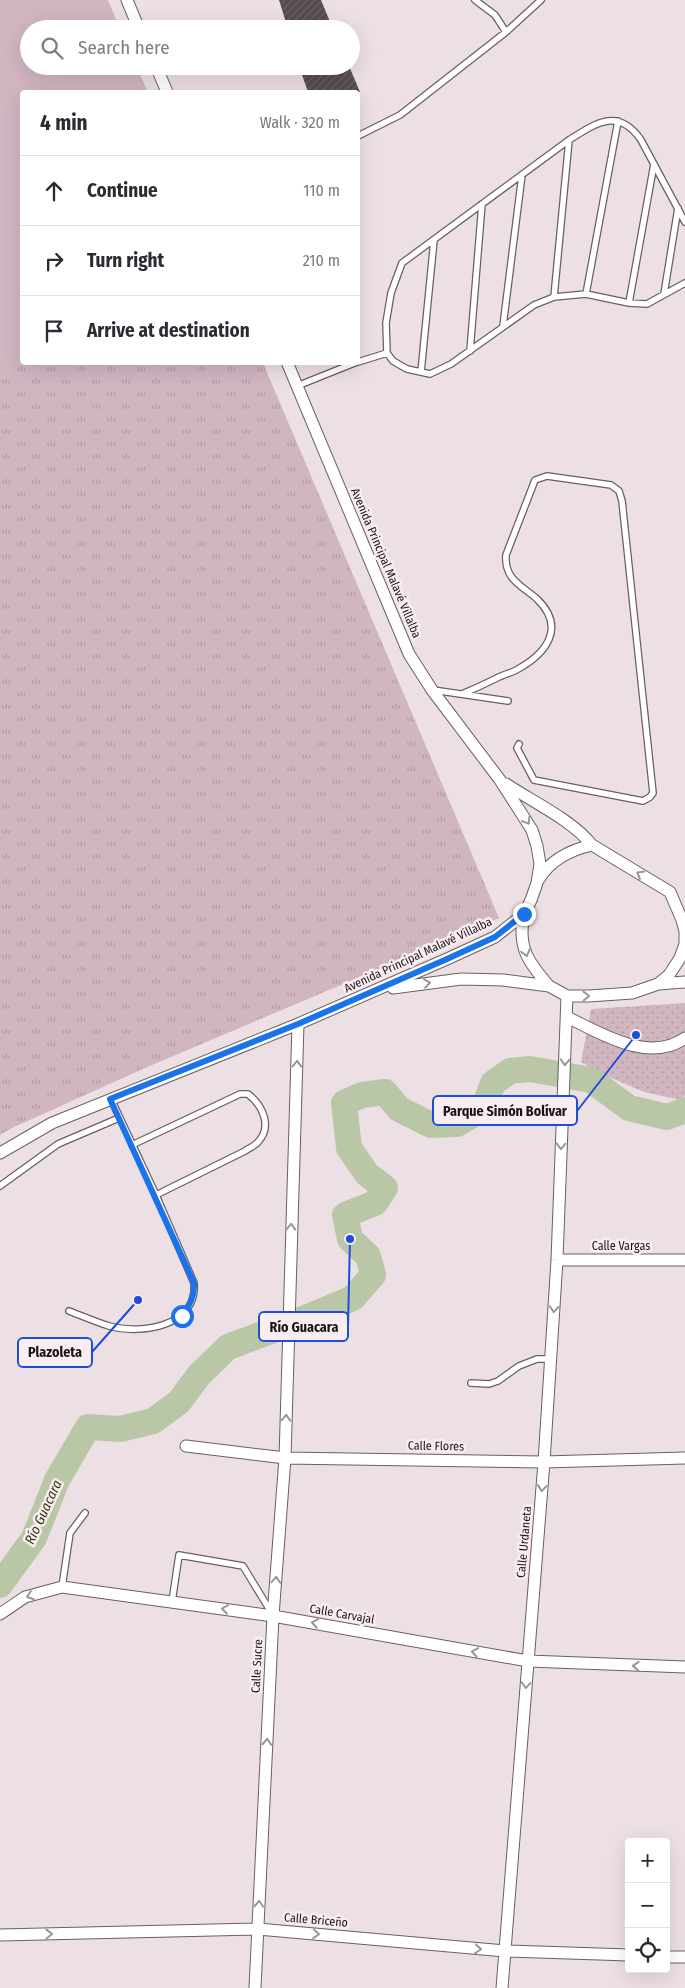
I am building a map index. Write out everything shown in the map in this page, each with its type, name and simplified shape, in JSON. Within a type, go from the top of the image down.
[{"type":"street","points":[[126,0],[135,20]]},
{"type":"street","points":[[160,75],[166,90]]},
{"type":"street","name":"Avenida Principal Malavé Villalba","points":[[0,1153],[52,1123],[379,990],[495,937],[524,914],[531,900],[537,883],[540,864],[532,830],[500,780],[432,690],[409,654],[288,365]]},
{"type":"street","points":[[500,780],[556,816],[586,838],[592,845],[685,900]]},
{"type":"street","points":[[537,883],[553,861],[580,848],[592,845]]},
{"type":"street","points":[[658,984],[668,975],[680,958],[685,944],[685,931],[682,920],[670,892]]},
{"type":"street","points":[[524,914],[520,931],[529,963],[549,986],[567,996],[632,993],[658,984],[685,982]]},
{"type":"street","points":[[379,990],[461,979],[503,980],[549,986]]},
{"type":"street","name":"Calle Urdaneta","points":[[502,1988],[551,1359],[557,1260],[567,996]]},
{"type":"street","points":[[567,1022],[621,1043],[649,1048],[676,1045],[685,1038]]},
{"type":"street","name":"Calle Sucre","points":[[255,1988],[273,1616],[285,1458],[298,1024]]},
{"type":"street","name":"Calle Vargas","points":[[557,1260],[685,1260]]},
{"type":"street","name":"Calle Flores","points":[[186,1446],[285,1458],[544,1462],[685,1458]]},
{"type":"street","name":"Calle Carvajal","points":[[0,1614],[25,1597],[62,1587],[273,1616],[528,1661],[685,1667]]},
{"type":"street","name":"Calle Briceño","points":[[0,1935],[258,1929],[505,1951],[625,1955]]},
{"type":"street","points":[[670,1957],[685,1957]]},
{"type":"lane","points":[[475,0],[495,15],[506,32]]},
{"type":"lane","points":[[360,135],[400,115],[506,32],[541,0]]},
{"type":"lane","points":[[586,294],[618,121]]},
{"type":"lane","points":[[685,222],[633,128],[618,121],[597,123],[570,140],[402,263],[391,293],[386,323],[387,353],[393,361],[407,369],[430,374],[451,364],[534,305],[554,297],[586,294],[629,303],[647,304],[685,283]]},
{"type":"lane","points":[[554,297],[570,140]]},
{"type":"lane","points":[[629,303],[654,164]]},
{"type":"lane","points":[[503,326],[522,175]]},
{"type":"lane","points":[[470,351],[482,204]]},
{"type":"lane","points":[[664,294],[678,208]]},
{"type":"lane","points":[[421,372],[434,240]]},
{"type":"lane","points":[[360,361],[387,353]]},
{"type":"lane","points":[[297,386],[350,365]]},
{"type":"lane","points":[[462,694],[517,670],[538,656],[553,631],[550,618],[539,601],[509,576],[505,565],[506,555],[535,480],[547,476],[611,484],[619,491],[622,501],[653,793],[643,801],[534,780],[518,748],[519,744]]},
{"type":"lane","points":[[432,690],[508,700]]},
{"type":"lane","points":[[132,1145],[240,1094],[248,1094],[258,1102],[263,1112],[266,1122],[264,1132],[258,1142],[245,1151],[156,1195]]},
{"type":"lane","points":[[69,1311],[110,1326],[140,1330],[169,1323],[182,1316],[190,1306],[195,1292],[194,1283],[156,1195],[110,1099]]},
{"type":"lane","points":[[0,1186],[58,1144],[119,1118]]},
{"type":"lane","points":[[472,1383],[489,1384],[498,1381],[518,1366],[537,1359],[551,1359]]},
{"type":"lane","points":[[62,1587],[70,1533],[85,1513]]},
{"type":"lane","points":[[172,1602],[179,1555],[244,1566],[273,1616]]},
{"type":"green space","points":[[0,0],[108,0],[116,20],[20,20],[20,75],[140,75],[147,90],[20,90],[20,365],[23,365],[0,374]]},
{"type":"green space","points":[[21,365],[264,365],[499,918],[145,1068],[0,1135],[0,374]]},
{"type":"green space","points":[[685,1003],[685,1095],[681,1100],[644,1092],[602,1074],[581,1062],[591,1009]]},
{"type":"building","points":[[279,0],[321,0],[329,20],[285,20]]},
{"type":"building","points":[[302,75],[353,75],[359,90],[307,90]]},
{"type":"waterway","name":"Río Guacara","points":[[0,1585],[34,1538],[57,1480],[88,1427],[120,1429],[153,1421],[179,1402],[199,1375],[228,1347],[353,1298],[373,1275],[368,1256],[350,1239],[345,1215],[375,1203],[385,1188],[367,1174],[349,1148],[344,1103],[362,1095],[385,1092],[399,1109],[431,1125],[457,1124],[484,1108],[493,1083],[510,1071],[530,1069],[591,1080],[629,1108],[667,1117],[685,1110]]},
{"type":"place","name":"Parque Simón Bolívar","points":[[636,1035]]},
{"type":"place","name":"Río Guacara","points":[[350,1239]]},
{"type":"place","name":"Plazoleta","points":[[138,1300]]},
{"type":"route","points":[[182,1316],[190,1306],[195,1292],[194,1283],[156,1195],[110,1099],[379,990],[495,937],[524,914]]}]
